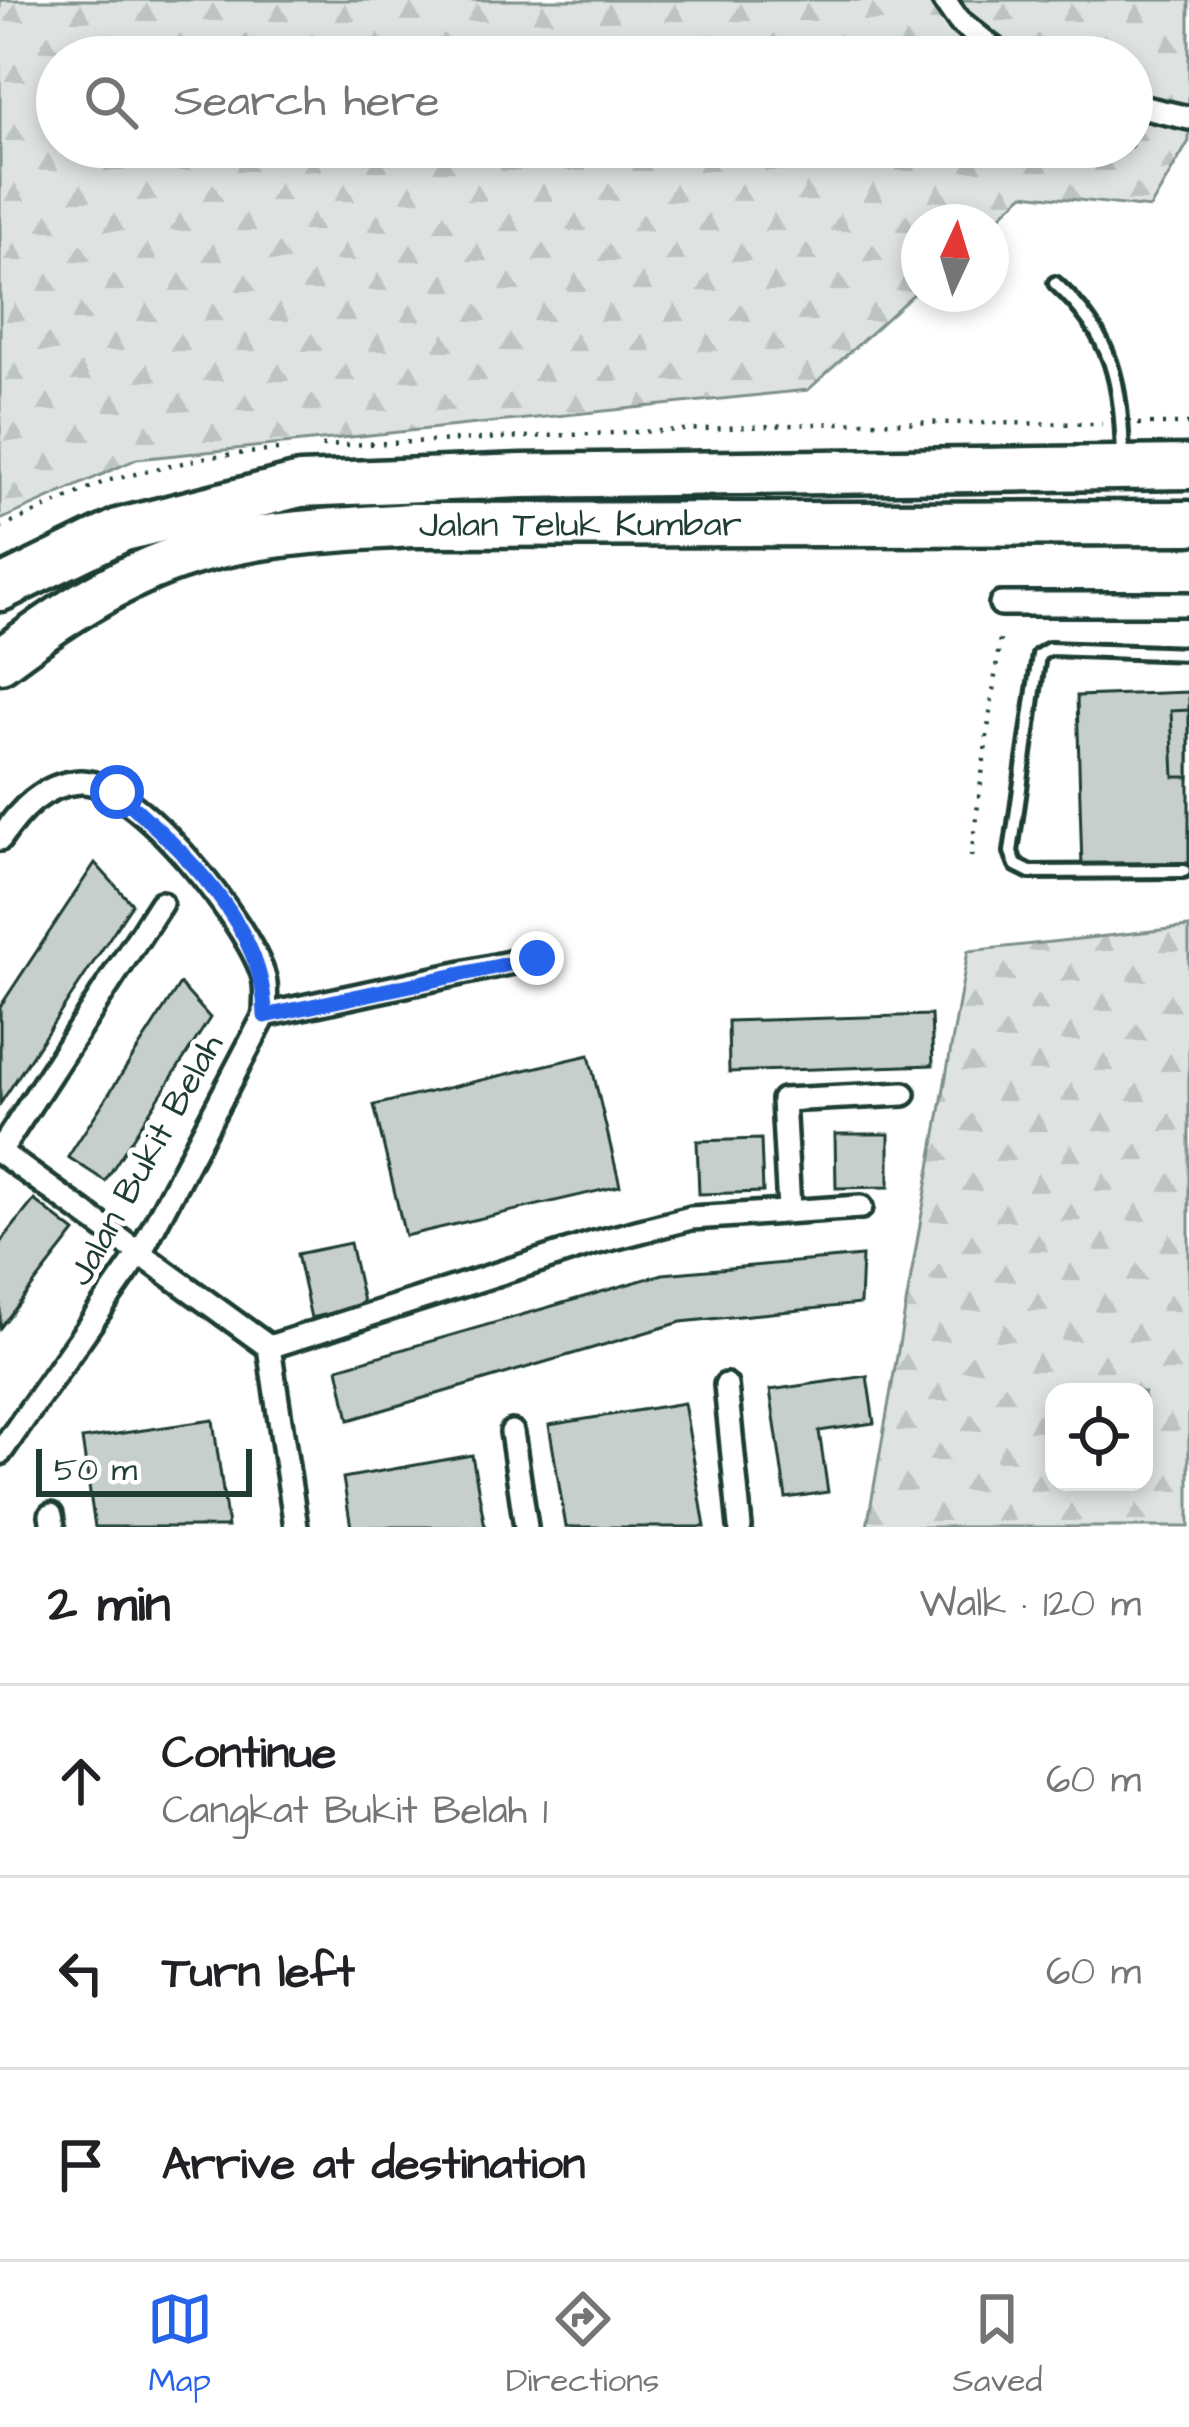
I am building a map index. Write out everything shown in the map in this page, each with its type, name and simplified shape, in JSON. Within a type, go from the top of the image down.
[{"type":"highway","name":"Jalan Teluk Kumbar","points":[[0,589],[121,530],[300,485],[522,476],[1189,467]]},
{"type":"highway","name":"Jalan Teluk Kumbar","points":[[0,661],[61,616],[175,559],[294,533],[412,525],[1189,523]]},
{"type":"street","points":[[944,0],[978,36]]},
{"type":"street","points":[[1153,110],[1189,118]]},
{"type":"street","points":[[1001,604],[1189,604]]},
{"type":"street","points":[[0,839],[36,796],[81,782],[117,792],[155,826],[224,905],[265,980],[265,1016],[537,958]]},
{"type":"street","points":[[161,903],[0,1152],[269,1347],[296,1527]]},
{"type":"street","name":"Jalan Bukit Belah","points":[[0,1453],[140,1253],[265,1016]]},
{"type":"street","points":[[789,1209],[783,1100],[904,1094]]},
{"type":"street","points":[[269,1347],[594,1243],[691,1218],[861,1207]]},
{"type":"street","points":[[726,1384],[740,1527]]},
{"type":"street","points":[[512,1432],[526,1527]]},
{"type":"lane","points":[[1055,283],[1088,313],[1106,344],[1121,397],[1124,469]]},
{"type":"lane","points":[[1184,871],[1030,872],[1016,865],[1011,853],[1039,655],[1048,649],[1189,653]]},
{"type":"path","points":[[971,857],[1001,647],[1001,604]]},
{"type":"green space","points":[[0,0],[1189,0],[1189,141],[1150,208],[1024,194],[1009,208],[1009,204],[901,204],[901,305],[808,390],[137,459],[0,520]]},
{"type":"green space","points":[[1189,927],[1189,1527],[867,1527],[968,951]]},
{"type":"building","points":[[1189,692],[1189,864],[1082,869],[1077,696]]},
{"type":"building","points":[[1189,710],[1189,777],[1174,777],[1171,711]]},
{"type":"building","points":[[95,863],[132,904],[0,1104],[0,1007]]},
{"type":"building","points":[[180,984],[210,1018],[105,1181],[68,1157]]},
{"type":"building","points":[[931,1015],[933,1065],[729,1072],[728,1021]]},
{"type":"building","points":[[589,1055],[620,1186],[405,1236],[374,1105]]},
{"type":"building","points":[[835,1134],[889,1134],[889,1187],[836,1188]]},
{"type":"building","points":[[761,1139],[763,1192],[699,1194],[697,1141]]},
{"type":"building","points":[[34,1200],[75,1232],[0,1328],[0,1243]]},
{"type":"building","points":[[350,1243],[364,1306],[311,1318],[297,1254]]},
{"type":"building","points":[[862,1256],[860,1304],[681,1322],[349,1420],[338,1368],[663,1274]]},
{"type":"building","points":[[867,1376],[874,1423],[819,1431],[828,1492],[786,1498],[770,1390]]},
{"type":"building","points":[[684,1403],[705,1527],[566,1527],[549,1425]]},
{"type":"building","points":[[213,1420],[228,1527],[95,1527],[82,1439]]},
{"type":"building","points":[[472,1455],[485,1527],[351,1527],[343,1478]]},
{"type":"route","points":[[117,792],[155,826],[224,905],[265,980],[265,1016],[537,958]]}]
